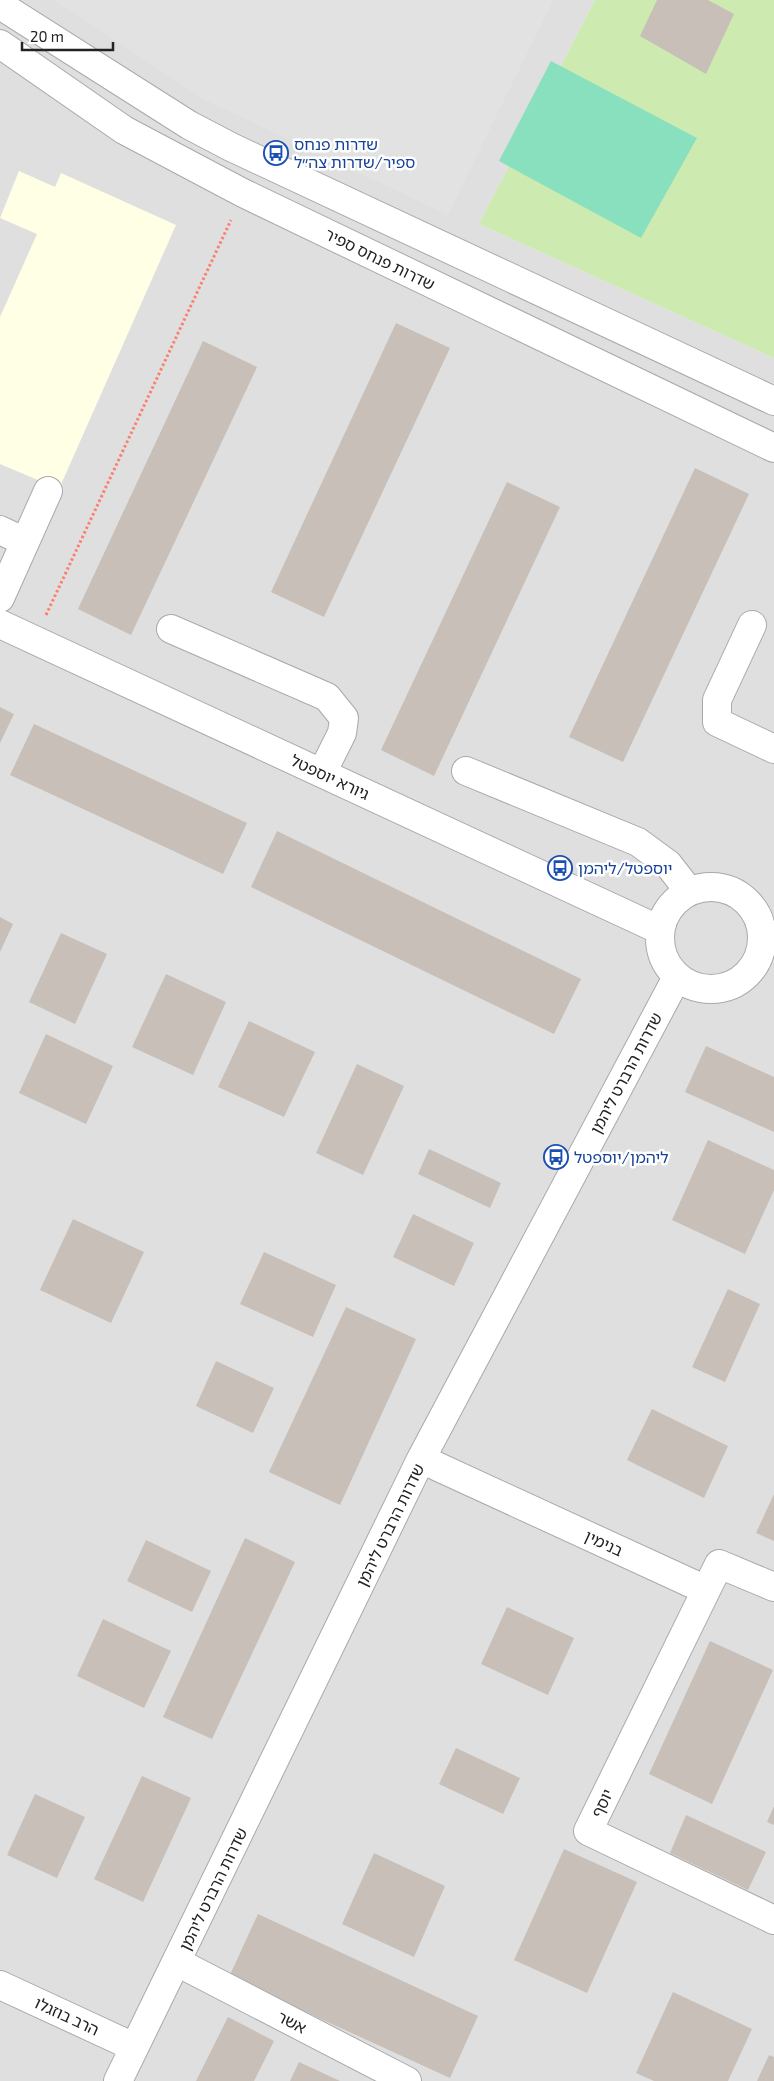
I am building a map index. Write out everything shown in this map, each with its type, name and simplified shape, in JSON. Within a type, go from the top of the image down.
[{"type":"street","points":[[0,5],[189,125],[231,147],[774,401]]},
{"type":"street","name":"שדרות פנחס ספיר","points":[[0,44],[91,108],[158,150],[243,193],[774,448]]},
{"type":"street","points":[[0,68],[23,74],[91,108]]},
{"type":"street","points":[[0,598],[48,492]]},
{"type":"street","points":[[0,530],[25,542]]},
{"type":"street","name":"גיורא יוספטל","points":[[0,624],[660,930]]},
{"type":"street","points":[[752,625],[717,700],[717,722],[774,750]]},
{"type":"street","points":[[171,629],[327,697],[344,718],[342,733],[322,773]]},
{"type":"street","points":[[466,771],[638,842],[668,864],[689,891]]},
{"type":"street","points":[[705,886],[722,887],[737,893],[766,916],[760,952],[764,972],[726,987],[708,989],[692,985],[677,977],[666,963],[660,948],[660,930],[665,914],[675,901],[689,891],[705,886]]},
{"type":"street","name":"שדרות הרברט ליהמן","points":[[118,2081],[422,1459],[677,977]]},
{"type":"street","name":"בנימין","points":[[422,1459],[706,1590]]},
{"type":"street","points":[[706,1590],[719,1564],[774,1587]]},
{"type":"street","name":"יוסף","points":[[706,1590],[588,1831],[774,1920]]},
{"type":"street","name":"אשר","points":[[177,1962],[407,2081]]},
{"type":"street","name":"הרב בוזגלו","points":[[0,1985],[134,2047]]},
{"type":"path","points":[[34,640],[243,193]]},
{"type":"shaded area","points":[[0,0],[595,0],[479,224],[774,358],[774,2081],[0,2081]]},
{"type":"shaded area","points":[[53,0],[553,0],[448,215],[201,98]]},
{"type":"shaded area","points":[[19,171],[55,187],[61,173],[176,225],[59,489],[0,464],[0,317],[37,234],[0,218]]},
{"type":"green space","points":[[595,0],[774,0],[774,358],[479,224]]},
{"type":"green space","points":[[551,61],[697,138],[641,238],[499,161]]},
{"type":"building","points":[[657,0],[708,0],[734,14],[706,74],[640,36]]},
{"type":"building","points":[[396,323],[450,348],[324,617],[271,592]]},
{"type":"building","points":[[203,341],[257,367],[131,635],[78,609]]},
{"type":"building","points":[[695,468],[749,494],[623,762],[569,737]]},
{"type":"building","points":[[507,482],[560,507],[434,776],[381,750]]},
{"type":"building","points":[[0,707],[14,714],[0,743]]},
{"type":"building","points":[[34,724],[247,823],[223,874],[10,775]]},
{"type":"building","points":[[277,831],[581,979],[554,1034],[251,887]]},
{"type":"building","points":[[0,917],[13,924],[0,952]]},
{"type":"building","points":[[61,933],[107,954],[75,1024],[29,1002]]},
{"type":"building","points":[[166,974],[226,1002],[193,1075],[132,1047]]},
{"type":"building","points":[[249,1021],[315,1052],[284,1117],[218,1087]]},
{"type":"building","points":[[46,1034],[113,1066],[86,1124],[19,1093]]},
{"type":"building","points":[[706,1046],[774,1077],[774,1132],[685,1092]]},
{"type":"building","points":[[357,1064],[404,1086],[363,1175],[316,1153]]},
{"type":"building","points":[[708,1140],[774,1170],[774,1190],[745,1254],[672,1220]]},
{"type":"building","points":[[429,1149],[501,1183],[490,1208],[418,1174]]},
{"type":"building","points":[[413,1214],[474,1243],[454,1286],[393,1257]]},
{"type":"building","points":[[73,1219],[144,1252],[111,1323],[40,1290]]},
{"type":"building","points":[[264,1252],[336,1285],[313,1337],[240,1304]]},
{"type":"building","points":[[728,1289],[760,1304],[725,1382],[692,1367]]},
{"type":"building","points":[[346,1307],[416,1339],[340,1505],[269,1472]]},
{"type":"building","points":[[216,1361],[274,1388],[253,1433],[196,1406]]},
{"type":"building","points":[[652,1409],[728,1446],[704,1498],[627,1460]]},
{"type":"building","points":[[774,1494],[774,1541],[756,1533]]},
{"type":"building","points":[[245,1538],[295,1562],[212,1739],[163,1717]]},
{"type":"building","points":[[146,1540],[211,1571],[192,1612],[127,1581]]},
{"type":"building","points":[[507,1607],[574,1638],[548,1695],[481,1664]]},
{"type":"building","points":[[103,1619],[171,1651],[144,1708],[77,1676]]},
{"type":"building","points":[[710,1641],[773,1670],[712,1804],[649,1774]]},
{"type":"building","points":[[456,1748],[520,1778],[503,1814],[439,1784]]},
{"type":"building","points":[[142,1776],[191,1798],[143,1902],[94,1879]]},
{"type":"building","points":[[35,1794],[85,1817],[57,1878],[7,1855]]},
{"type":"building","points":[[774,1806],[774,1825],[767,1822]]},
{"type":"building","points":[[686,1815],[766,1852],[748,1890],[670,1853]]},
{"type":"building","points":[[564,1849],[637,1882],[587,1993],[514,1960]]},
{"type":"building","points":[[374,1853],[445,1886],[414,1957],[342,1924]]},
{"type":"building","points":[[258,1914],[478,2016],[450,2078],[229,1977]]},
{"type":"building","points":[[673,1992],[752,2029],[728,2081],[654,2081],[636,2073]]},
{"type":"building","points":[[228,2017],[274,2041],[254,2081],[196,2081]]},
{"type":"building","points":[[769,2055],[774,2057],[774,2081],[757,2081]]},
{"type":"building","points":[[299,2062],[340,2081],[290,2081]]},
{"type":"place","name":"שדרות פנחס ספיר/שדרות צה״ל","points":[[276,153]]},
{"type":"place","name":"יוספטל/ליהמן","points":[[560,868]]},
{"type":"place","name":"ליהמן/יוספטל","points":[[556,1157]]}]
